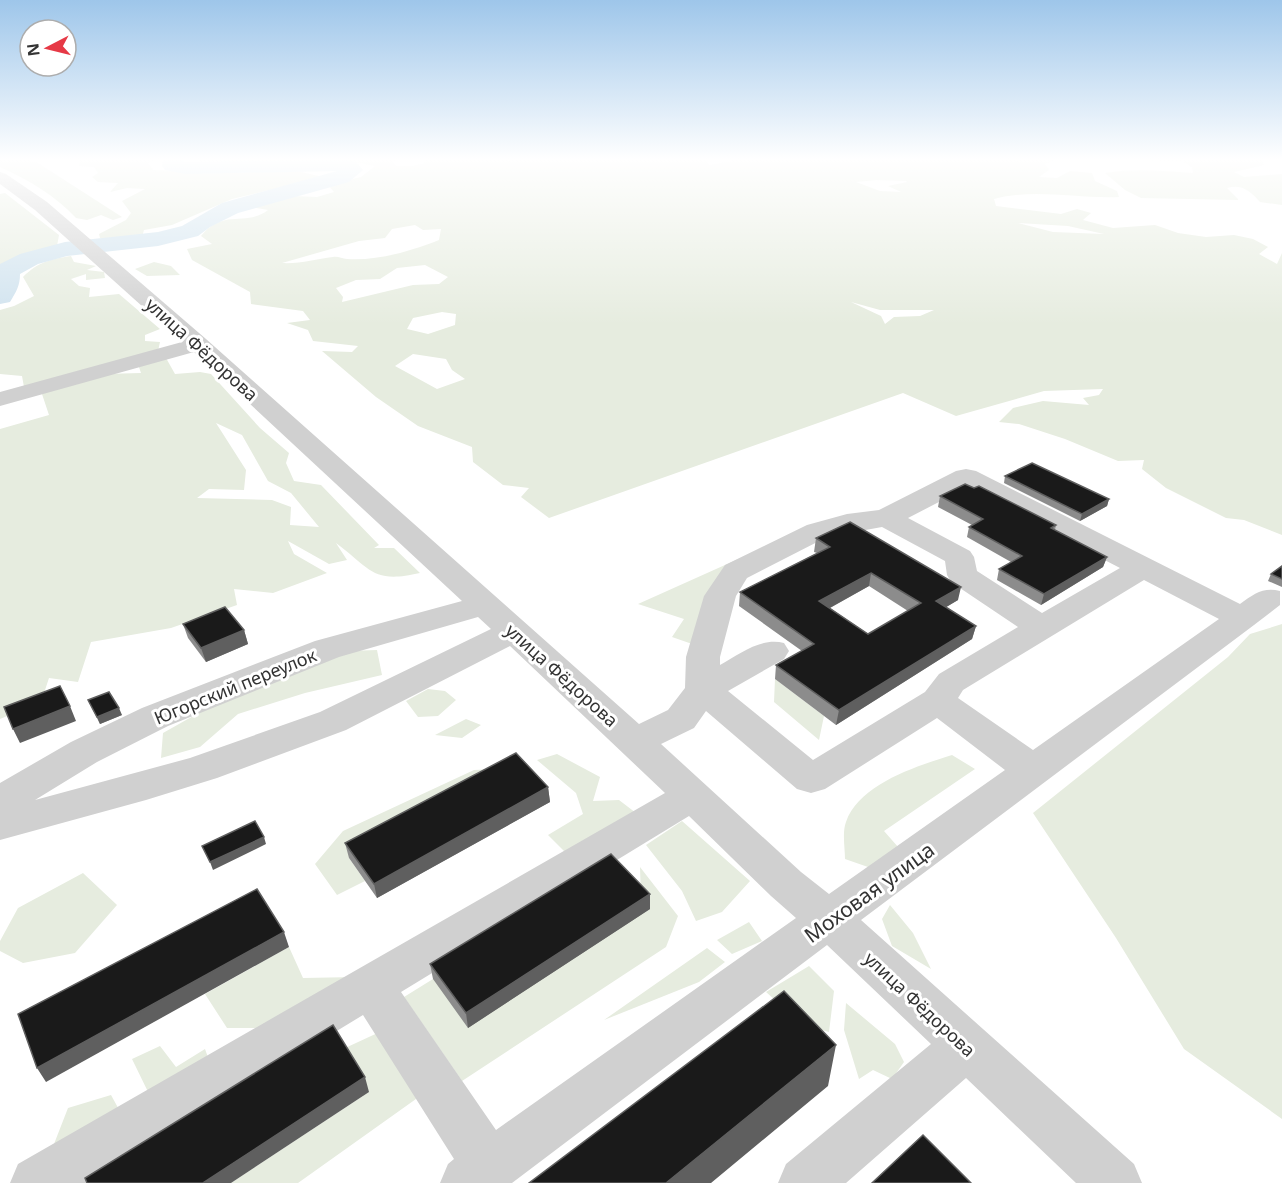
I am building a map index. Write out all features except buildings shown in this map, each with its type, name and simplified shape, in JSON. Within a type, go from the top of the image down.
[{"type":"street","name":"улица Фёдорова","points":[[52,215],[198,344],[635,741],[786,884],[830,920],[1115,1183]]},
{"type":"street","points":[[0,399],[198,344]]},
{"type":"street","points":[[703,690],[703,657],[720,596],[736,572],[817,531],[847,523],[886,518],[966,477],[1145,566]]},
{"type":"street","points":[[886,518],[959,557],[962,575],[1042,628]]},
{"type":"street","points":[[703,690],[811,779],[938,701],[951,682],[1145,566]]},
{"type":"street","name":"Моховая улица","points":[[479,1175],[1256,608],[1145,566]]},
{"type":"street","name":"Югорский переулок","points":[[0,802],[84,752],[166,713],[327,649],[484,605]]},
{"type":"street","points":[[0,824],[132,790],[203,768],[333,721],[513,631]]},
{"type":"street","points":[[635,741],[681,719],[703,690],[772,651]]},
{"type":"street","points":[[938,701],[1003,750],[1035,770]]},
{"type":"street","points":[[37,1183],[693,795]]},
{"type":"street","points":[[370,986],[479,1175]]},
{"type":"street","points":[[805,1183],[966,1046]]},
{"type":"shaded area","points":[[0,215],[34,215],[59,235],[57,246],[27,254],[0,266]]},
{"type":"shaded area","points":[[73,215],[100,215],[87,220]]},
{"type":"shaded area","points":[[101,215],[122,217],[113,220]]},
{"type":"shaded area","points":[[129,215],[195,215],[172,225],[144,230],[142,237],[123,241],[100,238],[99,234],[126,220]]},
{"type":"shaded area","points":[[1088,215],[1083,220],[1113,228],[1155,225],[1178,233],[1206,237],[1234,235],[1253,239],[1268,247],[1259,254],[1277,264],[1282,253],[1282,535],[1244,520],[1226,518],[1166,488],[1142,469],[1144,460],[1118,461],[1065,439],[1019,424],[999,422],[1013,408],[1043,401],[1089,405],[1083,398],[1099,395],[1103,389],[1044,391],[956,416],[903,393],[549,518],[521,497],[529,488],[503,485],[473,462],[472,447],[418,426],[376,397],[322,351],[352,352],[358,346],[313,341],[308,330],[287,323],[310,320],[303,311],[251,304],[250,292],[192,260],[187,249],[212,244],[201,236],[209,228],[226,220],[251,217]],"holes":[[[1018,223],[1068,226],[1104,234],[1053,232]],[[415,225],[423,230],[441,229],[439,240],[394,254],[359,259],[335,257],[282,263],[359,241],[385,238],[392,229]],[[425,265],[448,277],[439,284],[413,285],[342,302],[343,297],[336,288],[356,280],[380,279],[397,268]],[[851,302],[880,310],[934,310],[920,316],[894,317],[885,324],[881,316]],[[442,312],[456,314],[455,325],[428,334],[407,329],[413,318]],[[413,354],[446,359],[452,370],[465,379],[437,389],[395,366]]]},
{"type":"shaded area","points":[[71,256],[74,262],[96,266],[87,270],[104,272],[105,278],[86,280],[86,274],[71,279],[79,286],[90,288],[89,297],[119,294],[160,329],[145,335],[145,341],[160,342],[158,351],[24,387],[22,376],[0,374],[0,310],[34,296],[23,277],[34,268],[57,258]]},
{"type":"shaded area","points":[[154,262],[171,266],[180,275],[147,276],[135,269]]},
{"type":"shaded area","points":[[166,358],[175,374],[200,372],[211,374],[260,428],[289,453],[286,463],[294,481],[321,485],[379,545],[374,548],[394,548],[420,573],[392,577],[373,572],[336,543],[347,560],[329,564],[288,541],[294,554],[327,573],[273,593],[234,589],[237,605],[171,628],[91,642],[78,682],[49,678],[41,702],[0,719],[0,429],[49,415],[41,391],[104,374],[141,373],[138,364]],"holes":[[[216,423],[242,435],[268,481],[291,493],[319,527],[290,525],[291,507],[272,500],[197,498],[209,489],[244,490],[246,470]]]},
{"type":"shaded area","points":[[796,533],[728,579],[695,645],[672,637],[684,619],[638,604]]},
{"type":"shaded area","points":[[1282,624],[1282,1119],[1184,1049],[1116,938],[1033,813],[1228,657],[1250,634]]},
{"type":"shaded area","points":[[377,650],[382,675],[305,693],[238,714],[200,747],[161,758],[163,733],[218,702],[348,651]]},
{"type":"shaded area","points":[[775,679],[824,716],[819,740],[774,702]]},
{"type":"shaded area","points":[[428,689],[445,691],[456,700],[438,716],[418,717],[406,701]]},
{"type":"shaded area","points":[[466,719],[481,725],[462,738],[435,735]]},
{"type":"shaded area","points":[[557,754],[600,777],[593,801],[619,800],[636,813],[571,858],[548,835],[583,814],[576,793],[537,760]]},
{"type":"shaded area","points":[[952,755],[975,769],[884,831],[906,856],[868,867],[845,859],[846,822],[863,797],[891,778]]},
{"type":"shaded area","points":[[517,768],[349,858],[365,881],[337,895],[315,864],[343,831],[474,770]]},
{"type":"shaded area","points":[[682,821],[750,881],[722,912],[696,921],[682,891],[646,845]]},
{"type":"shaded area","points":[[640,867],[678,916],[666,947],[462,1081],[404,997],[433,979],[641,899]]},
{"type":"shaded area","points":[[83,873],[117,905],[75,953],[23,963],[0,951],[0,941],[18,908]]},
{"type":"shaded area","points":[[890,905],[913,933],[931,969],[892,946],[882,919]]},
{"type":"shaded area","points":[[749,922],[762,941],[732,954],[717,940]]},
{"type":"shaded area","points":[[289,947],[303,978],[356,977],[279,1028],[227,1028],[205,994]]},
{"type":"shaded area","points":[[707,948],[725,962],[699,982],[604,1020]]},
{"type":"shaded area","points":[[809,966],[834,991],[829,1032],[803,1025],[766,992]]},
{"type":"shaded area","points":[[846,1003],[895,1044],[904,1062],[892,1079],[873,1070],[859,1079],[844,1030]]},
{"type":"shaded area","points":[[384,1030],[423,1094],[298,1183],[231,1183],[363,1096],[343,1049]]},
{"type":"shaded area","points":[[160,1046],[176,1067],[205,1049],[210,1063],[151,1098],[132,1059]]},
{"type":"shaded area","points":[[111,1095],[122,1115],[47,1162],[68,1108]]},
{"type":"waterway","points":[[0,296],[7,285],[7,271],[29,259],[65,249],[158,239],[190,231],[216,215]]}]
